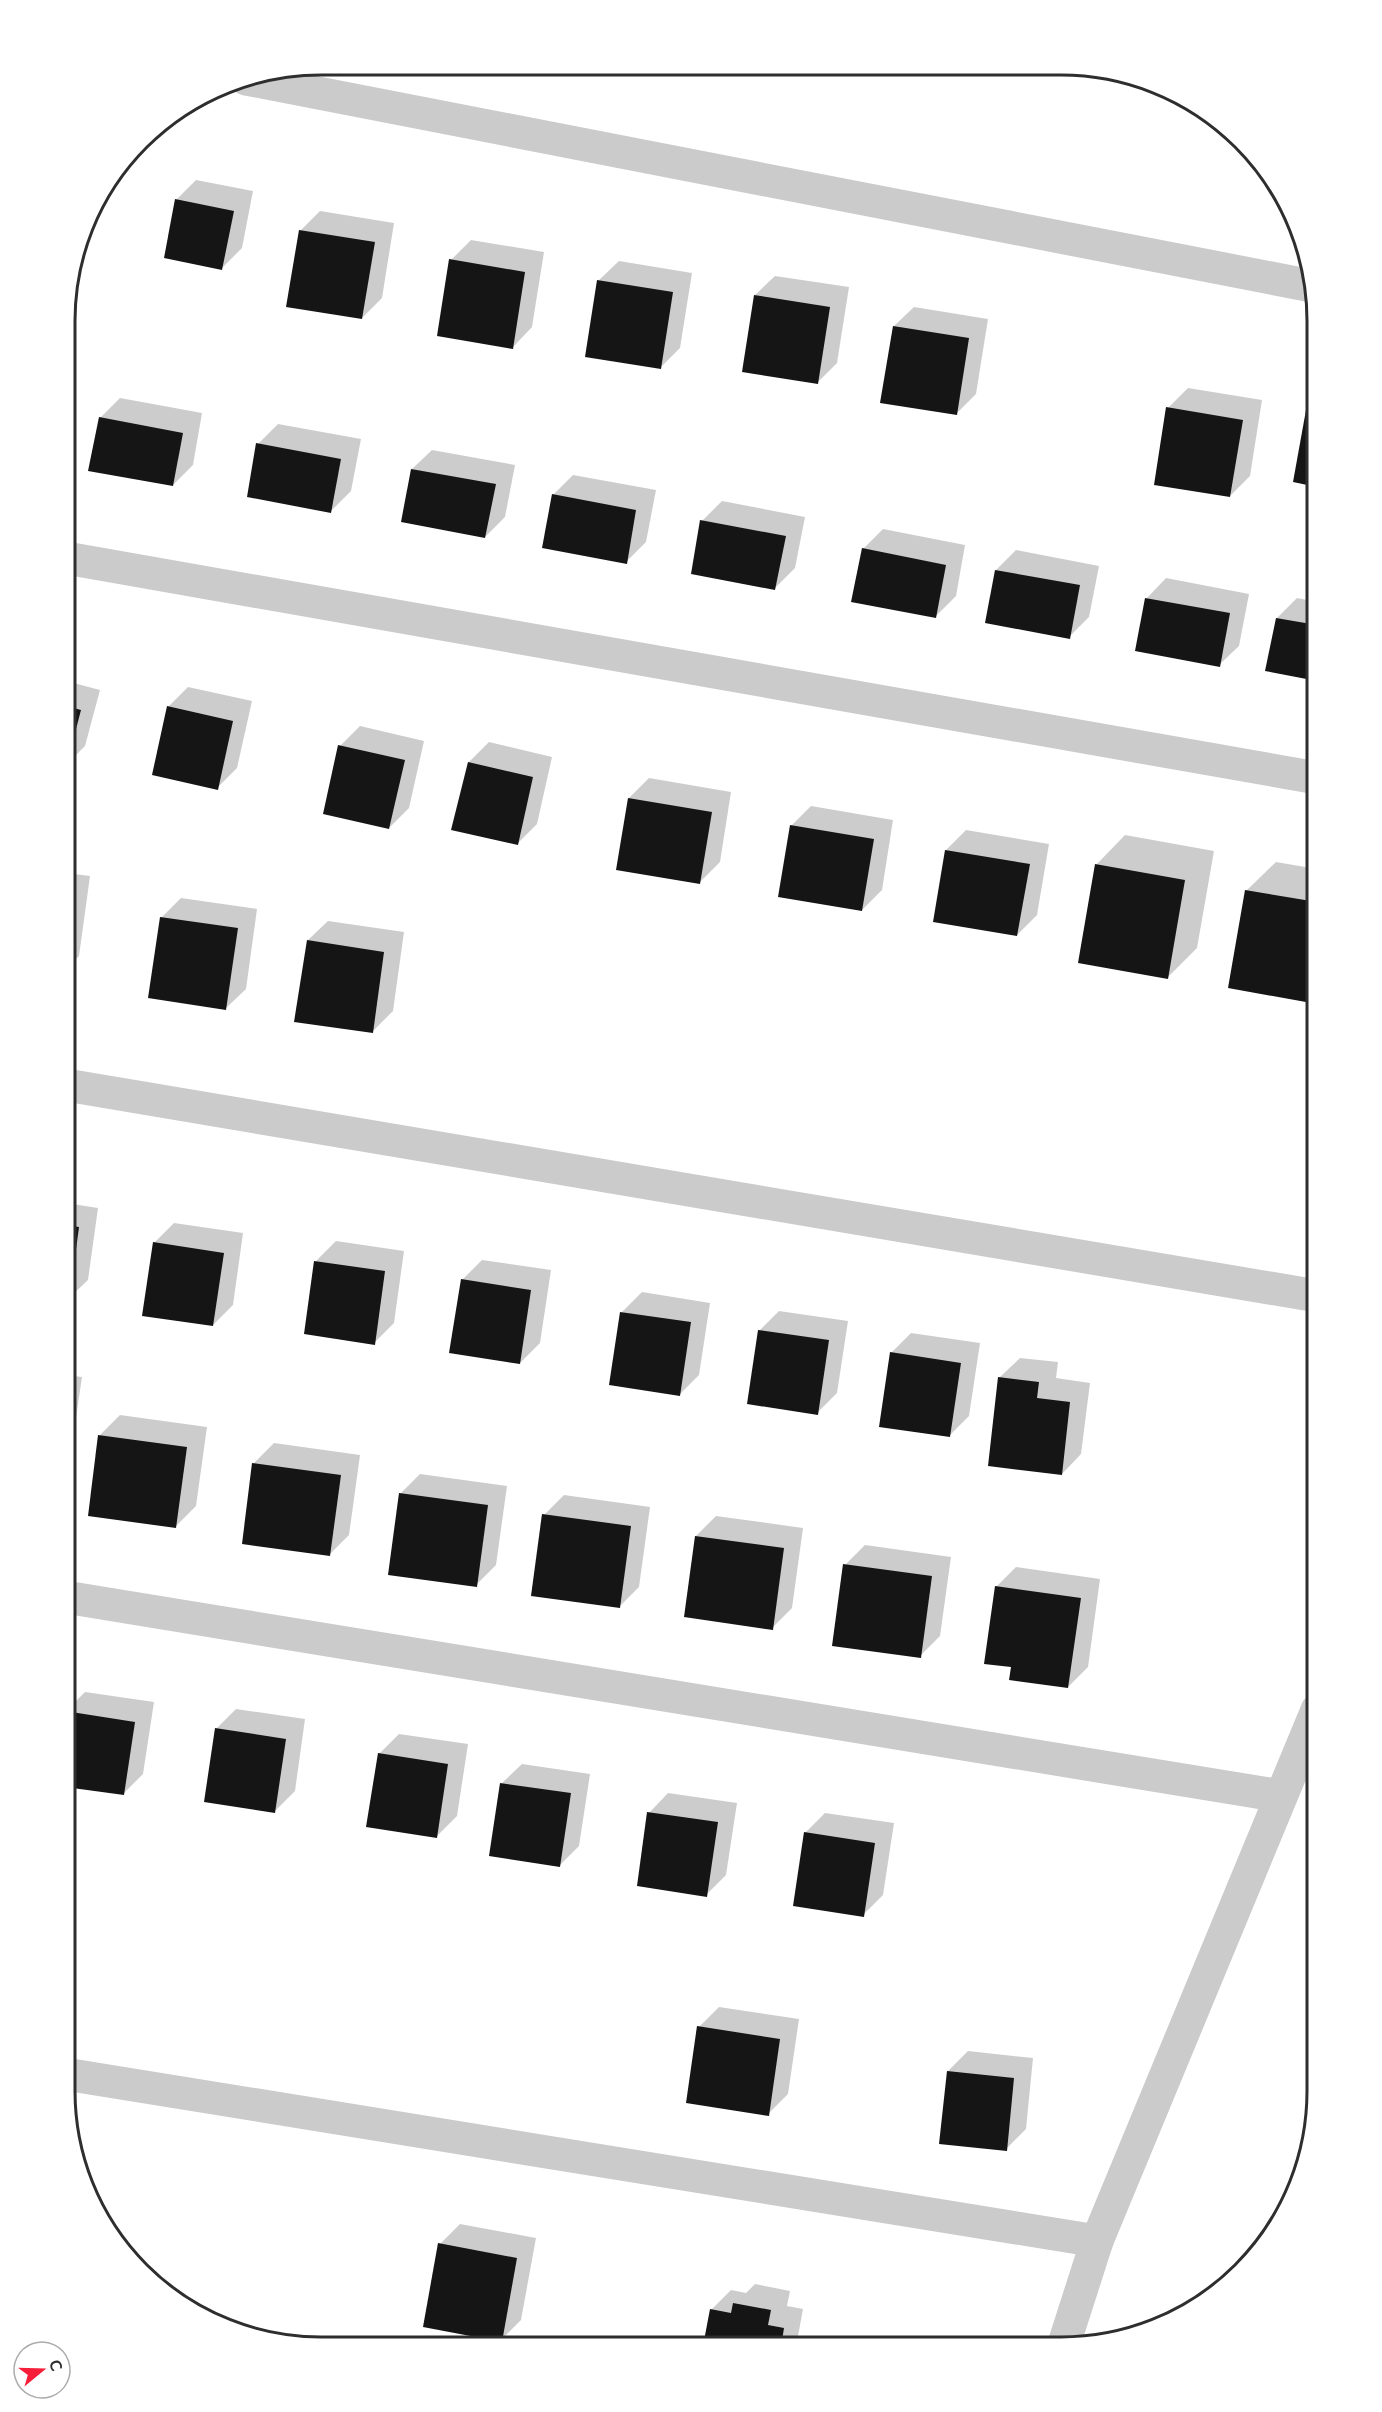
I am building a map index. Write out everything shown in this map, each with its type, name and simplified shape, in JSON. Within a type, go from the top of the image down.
[{"type":"street","points":[[262,82],[1304,284]]},
{"type":"street","points":[[75,560],[1307,776]]},
{"type":"street","points":[[75,1088],[1307,1294]]},
{"type":"street","points":[[75,1599],[1281,1796]]},
{"type":"street","points":[[1066,2337],[1097,2241],[1307,1734]]},
{"type":"street","points":[[75,2076],[1097,2241]]},
{"type":"building","points":[[175,199],[234,211],[222,270],[164,258]]},
{"type":"building","points":[[299,230],[375,242],[362,319],[286,307]]},
{"type":"building","points":[[449,259],[525,272],[513,349],[437,336]]},
{"type":"building","points":[[597,280],[673,292],[661,369],[585,357]]},
{"type":"building","points":[[754,295],[830,307],[818,384],[742,372]]},
{"type":"building","points":[[893,326],[969,338],[957,415],[880,403]]},
{"type":"building","points":[[1166,407],[1243,420],[1230,497],[1154,485]]},
{"type":"building","points":[[1306,410],[1307,410],[1307,485],[1293,482]]},
{"type":"building","points":[[99,417],[183,433],[173,486],[88,471]]},
{"type":"building","points":[[256,443],[341,459],[331,513],[247,497]]},
{"type":"building","points":[[411,469],[496,484],[485,538],[401,522]]},
{"type":"building","points":[[552,494],[636,510],[627,564],[542,548]]},
{"type":"building","points":[[700,520],[786,536],[775,590],[691,574]]},
{"type":"building","points":[[862,548],[946,565],[936,618],[851,602]]},
{"type":"building","points":[[995,570],[1080,585],[1070,639],[985,623]]},
{"type":"building","points":[[1145,598],[1230,613],[1220,667],[1135,651]]},
{"type":"building","points":[[1276,618],[1307,623],[1307,679],[1265,671]]},
{"type":"building","points":[[167,706],[233,721],[218,790],[152,775]]},
{"type":"building","points":[[75,708],[81,710],[75,733]]},
{"type":"building","points":[[338,745],[405,760],[389,829],[323,814]]},
{"type":"building","points":[[468,762],[533,777],[518,845],[451,830]]},
{"type":"building","points":[[628,798],[712,812],[700,884],[616,870]]},
{"type":"building","points":[[790,825],[874,839],[862,911],[778,897]]},
{"type":"building","points":[[945,850],[1030,864],[1017,936],[933,922]]},
{"type":"building","points":[[1095,864],[1185,880],[1168,979],[1078,963]]},
{"type":"building","points":[[1245,890],[1307,900],[1307,1002],[1228,988]]},
{"type":"building","points":[[160,917],[238,928],[226,1010],[148,998]]},
{"type":"building","points":[[307,940],[384,952],[373,1033],[294,1022]]},
{"type":"building","points":[[75,1226],[79,1227],[75,1257]]},
{"type":"building","points":[[153,1242],[224,1253],[213,1326],[142,1316]]},
{"type":"building","points":[[314,1261],[385,1271],[375,1345],[304,1334]]},
{"type":"building","points":[[461,1279],[531,1290],[520,1364],[449,1353]]},
{"type":"building","points":[[620,1312],[691,1322],[680,1396],[609,1385]]},
{"type":"building","points":[[758,1330],[829,1340],[818,1415],[747,1404]]},
{"type":"building","points":[[890,1352],[961,1363],[950,1437],[879,1427]]},
{"type":"building","points":[[998,1377],[1039,1382],[1037,1398],[1070,1402],[1062,1475],[988,1466]]},
{"type":"building","points":[[98,1435],[187,1447],[176,1528],[88,1516]]},
{"type":"building","points":[[252,1463],[341,1475],[330,1556],[242,1544]]},
{"type":"building","points":[[399,1493],[488,1505],[477,1587],[388,1575]]},
{"type":"building","points":[[542,1514],[631,1526],[620,1608],[531,1596]]},
{"type":"building","points":[[695,1536],[784,1548],[773,1630],[684,1617]]},
{"type":"building","points":[[843,1564],[932,1576],[921,1658],[832,1646]]},
{"type":"building","points":[[995,1586],[1081,1598],[1068,1688],[1009,1680],[1011,1667],[984,1664]]},
{"type":"building","points":[[75,1713],[135,1722],[124,1795],[75,1788]]},
{"type":"building","points":[[215,1728],[286,1739],[275,1813],[204,1802]]},
{"type":"building","points":[[378,1753],[448,1764],[437,1838],[366,1827]]},
{"type":"building","points":[[500,1783],[571,1793],[560,1867],[489,1856]]},
{"type":"building","points":[[647,1812],[718,1822],[707,1897],[637,1886]]},
{"type":"building","points":[[804,1832],[875,1843],[864,1917],[793,1906]]},
{"type":"building","points":[[697,2026],[780,2039],[769,2116],[686,2103]]},
{"type":"building","points":[[947,2071],[1014,2078],[1007,2151],[939,2144]]},
{"type":"building","points":[[438,2243],[517,2258],[503,2337],[476,2337],[423,2327]]},
{"type":"building","points":[[733,2303],[771,2310],[768,2325],[784,2328],[783,2337],[705,2337],[710,2309],[731,2313]]}]
